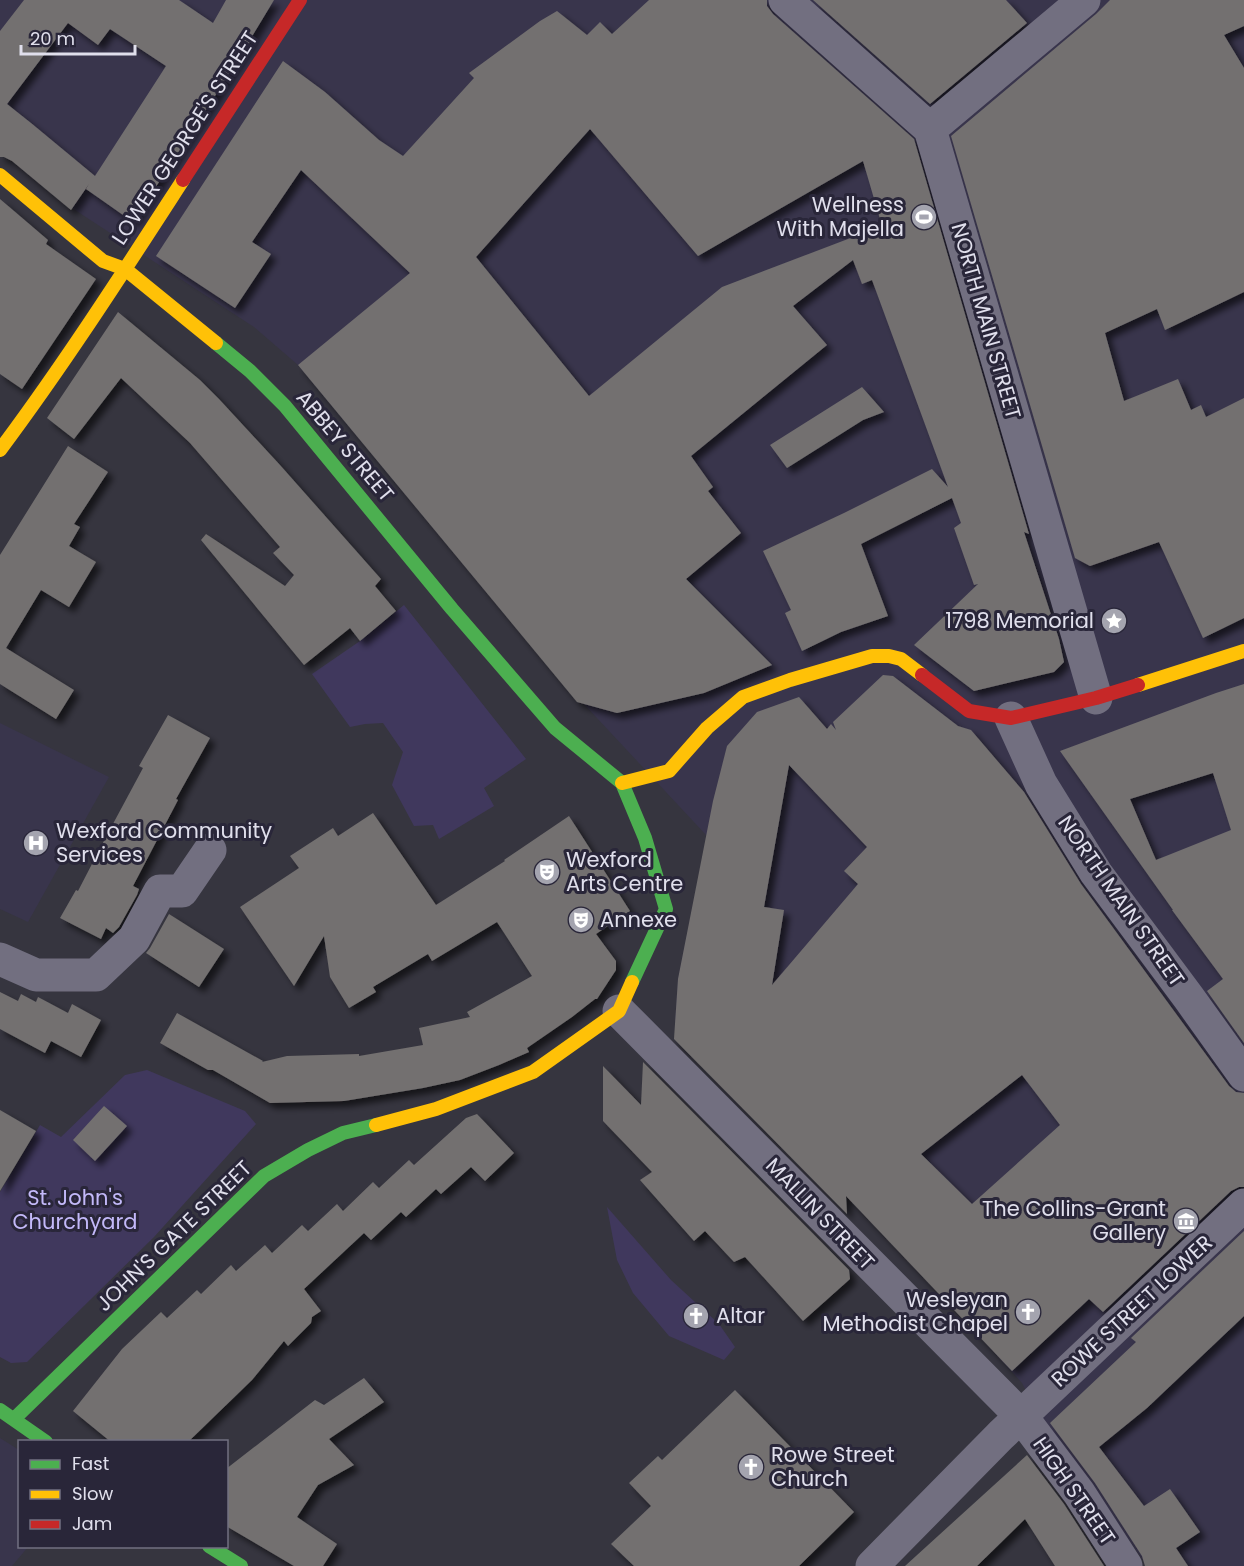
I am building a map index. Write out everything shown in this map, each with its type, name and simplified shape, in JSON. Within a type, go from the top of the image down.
[{"type":"street","name":"LOWER GEORGE'S STREET","points":[[0,450],[125,269],[300,0]]},
{"type":"street","points":[[785,0],[930,129],[1084,0]]},
{"type":"street","name":"NORTH MAIN STREET","points":[[930,129],[1096,698]]},
{"type":"street","name":"ABBEY STREET","points":[[0,175],[103,261],[125,269],[250,371],[285,406],[452,609],[555,728],[622,783]]},
{"type":"street","points":[[622,783],[669,771],[707,728],[743,697],[790,680],[872,656],[901,659],[969,711],[1011,718],[1096,698],[1244,651]]},
{"type":"street","name":"NORTH MAIN STREET","points":[[1011,718],[1041,784],[1096,873],[1244,1075]]},
{"type":"street","name":"JOHN'S GATE STREET","points":[[14,1419],[264,1176],[308,1150],[343,1133],[436,1109],[533,1072],[619,1011],[666,909],[645,838],[622,783]]},
{"type":"street","points":[[0,959],[36,975],[96,975],[134,939],[160,891],[182,891],[210,850]]},
{"type":"street","name":"MALLIN STREET","points":[[619,1011],[1021,1416]]},
{"type":"street","name":"ROWE STREET LOWER","points":[[872,1566],[1021,1416],[1244,1205]]},
{"type":"street","points":[[0,1410],[43,1440]]},
{"type":"street","name":"HIGH STREET","points":[[1021,1416],[1079,1493],[1126,1566]]},
{"type":"street","points":[[212,1548],[241,1566]]},
{"type":"shaded area","points":[[0,0],[1244,0],[1244,1566],[1147,1566],[1096,1492],[1045,1428],[1022,1383],[953,1307],[735,1080],[675,1023],[678,979],[707,836],[583,703],[508,618],[298,365],[254,327],[72,208],[0,146]]},
{"type":"shaded area","name":"Wexford Community Services","points":[[0,723],[109,777],[28,922],[0,909]]},
{"type":"shaded area","points":[[0,1438],[18,1449],[18,1548],[27,1548],[12,1566],[0,1566]]},
{"type":"green space","points":[[404,605],[526,759],[484,788],[494,806],[439,839],[433,825],[414,826],[392,785],[403,752],[383,723],[350,727],[312,674],[360,641]]},
{"type":"green space","name":"St. John's Churchyard","points":[[147,1070],[245,1111],[256,1124],[154,1237],[27,1362],[11,1363],[0,1357],[0,1192],[40,1125],[61,1137],[125,1075]]},
{"type":"green space","points":[[607,1207],[671,1280],[719,1324],[735,1347],[724,1360],[669,1336],[633,1293],[617,1260]]},
{"type":"building","points":[[24,0],[179,0],[213,23],[226,0],[274,0],[252,39],[133,222],[86,189],[89,184],[71,210],[12,161],[0,157],[0,31]],"holes":[[[68,23],[98,45],[110,29],[166,66],[95,176],[7,104]]]},
{"type":"building","points":[[649,0],[767,0],[767,6],[773,14],[914,139],[1029,534],[1024,532],[1059,639],[1064,662],[1054,672],[974,691],[914,645],[978,584],[974,585],[954,528],[961,523],[952,498],[861,544],[888,616],[841,632],[802,651],[785,613],[791,610],[763,551],[932,469],[948,487],[872,280],[862,284],[853,260],[793,306],[827,345],[691,456],[713,487],[708,491],[741,533],[686,579],[772,665],[704,693],[617,713],[577,702],[298,365],[410,273],[301,170],[252,242],[271,254],[235,308],[156,256],[283,61],[325,92],[379,140],[403,156],[474,78],[469,73],[557,11],[587,35],[600,22],[612,34]],"holes":[[[590,129],[698,256],[863,161],[882,226],[722,287],[589,396],[476,257]]]},
{"type":"building","points":[[813,0],[1006,0],[1027,23],[930,104]]},
{"type":"building","points":[[1110,0],[1244,0],[1244,26],[1224,35],[1244,68],[1244,292],[1165,330],[1157,309],[1105,333],[1124,401],[1178,379],[1191,410],[1201,405],[1206,417],[1244,398],[1244,618],[1203,638],[1159,542],[1090,566],[1075,558],[951,136]]},
{"type":"building","points":[[0,199],[48,240],[46,244],[96,279],[22,389],[0,374]]},
{"type":"building","points":[[118,312],[200,380],[219,399],[381,579],[375,586],[396,611],[360,641],[350,628],[304,665],[201,540],[206,534],[285,586],[294,575],[273,553],[280,547],[190,443],[121,378],[74,439],[47,418]]},
{"type":"building","points":[[862,387],[884,412],[863,420],[787,468],[770,445]]},
{"type":"building","points":[[68,446],[108,472],[74,524],[80,527],[69,546],[96,562],[69,607],[41,590],[6,648],[74,690],[56,719],[0,684],[0,555]]},
{"type":"building","points":[[883,675],[893,676],[958,726],[971,730],[1024,792],[1081,884],[1229,1086],[1236,1092],[1244,1093],[1244,1187],[1231,1191],[1103,1312],[1089,1299],[1012,1371],[846,1196],[847,1214],[674,1039],[678,979],[713,801],[727,746],[757,712],[799,697],[827,729],[831,724],[836,730],[833,722]],"holes":[[[789,765],[867,847],[844,871],[858,884],[772,985],[784,910],[764,907]],[[1022,1075],[1060,1125],[972,1204],[921,1154]]]},
{"type":"building","points":[[1244,684],[1244,1043],[1207,991],[1223,979],[1060,751]],"holes":[[[1213,773],[1231,830],[1156,860],[1130,799]]]},
{"type":"building","points":[[168,715],[210,738],[176,799],[178,800],[133,886],[139,889],[137,895],[119,927],[113,933],[106,928],[101,939],[60,918],[76,890],[78,891],[143,768],[139,766]]},
{"type":"building","points":[[373,813],[436,905],[505,861],[569,816],[630,911],[596,934],[616,961],[616,970],[597,999],[527,1048],[529,1052],[499,1065],[460,1080],[344,1101],[270,1103],[160,1043],[177,1013],[262,1062],[287,1056],[359,1054],[359,1056],[423,1045],[419,1028],[470,1017],[467,1012],[532,976],[497,922],[432,961],[428,954],[373,987],[376,992],[349,1008],[330,977],[324,936],[294,986],[240,907],[299,868],[290,856],[333,828],[338,836]]},
{"type":"building","points":[[169,914],[224,949],[199,987],[146,953]]},
{"type":"building","points":[[0,992],[18,1001],[21,994],[36,1002],[38,997],[68,1013],[72,1004],[101,1020],[81,1057],[51,1041],[45,1053],[0,1029]]},
{"type":"building","points":[[643,1062],[849,1270],[850,1279],[803,1321],[745,1257],[734,1262],[705,1231],[694,1241],[640,1180],[652,1172],[603,1121],[603,1066],[641,1105]]},
{"type":"building","points":[[104,1106],[127,1126],[95,1161],[73,1140]]},
{"type":"building","points":[[0,1110],[36,1131],[0,1191]]},
{"type":"building","points":[[477,1114],[514,1153],[485,1181],[471,1167],[441,1194],[436,1189],[406,1217],[401,1212],[371,1240],[364,1233],[304,1289],[321,1311],[312,1317],[311,1323],[288,1346],[284,1341],[252,1380],[190,1440],[109,1440],[73,1411],[122,1349],[161,1312],[167,1318],[197,1290],[201,1294],[231,1265],[236,1271],[265,1245],[272,1253],[302,1225],[308,1231],[337,1204],[343,1211],[373,1182],[379,1188],[409,1160],[414,1165],[466,1118]]},
{"type":"building","points":[[1244,1231],[1244,1316],[1147,1408],[1099,1447],[1144,1506],[1170,1489],[1200,1532],[1176,1548],[1188,1566],[1145,1566],[1142,1556],[1095,1483],[1050,1423],[1136,1342],[1131,1338]]},
{"type":"building","points":[[364,1378],[384,1402],[329,1439],[354,1465],[318,1485],[297,1517],[337,1544],[323,1566],[294,1566],[228,1527],[228,1467],[315,1400],[324,1405]]},
{"type":"building","name":"Rowe Street Church","points":[[735,1390],[854,1512],[799,1566],[634,1566],[611,1544],[651,1506],[629,1483],[658,1456],[662,1460]]},
{"type":"building","points":[[1027,1455],[1064,1504],[1104,1566],[1055,1566],[1025,1519],[977,1566],[905,1566]]},
{"type":"traffic: fast","points":[[216,343],[250,371],[285,406],[452,609],[555,728],[622,783],[645,838],[666,909],[632,982]]},
{"type":"traffic: fast","points":[[14,1419],[264,1176],[308,1150],[343,1133],[376,1125]]},
{"type":"traffic: fast","points":[[0,1410],[43,1440]]},
{"type":"traffic: fast","points":[[212,1548],[241,1566]]},
{"type":"traffic: slow","points":[[0,175],[103,261],[125,269],[216,343]]},
{"type":"traffic: slow","points":[[0,450],[71,350],[183,180]]},
{"type":"traffic: slow","points":[[1138,685],[1244,651]]},
{"type":"traffic: slow","points":[[622,783],[669,771],[707,728],[743,697],[790,680],[872,656],[901,659],[922,675]]},
{"type":"traffic: slow","points":[[376,1125],[436,1109],[533,1072],[619,1011],[632,982]]},
{"type":"traffic: jam","points":[[183,180],[300,0]]},
{"type":"traffic: jam","points":[[922,675],[969,711],[1011,718],[1096,698],[1138,685]]},
{"type":"place","name":"Wellness With Majella","points":[[924,217]]},
{"type":"place","name":"1798 Memorial","points":[[1114,621]]},
{"type":"place","name":"Wexford Community Services","points":[[36,843]]},
{"type":"place","name":"Wexford Arts Centre","points":[[547,872]]},
{"type":"place","name":"Annexe","points":[[581,920]]},
{"type":"place","name":"The Collins-Grant Gallery","points":[[1186,1221]]},
{"type":"place","name":"Wesleyan Methodist Chapel","points":[[1028,1312]]},
{"type":"place","name":"Altar","points":[[696,1316]]},
{"type":"place","name":"Rowe Street Church","points":[[751,1467]]}]
